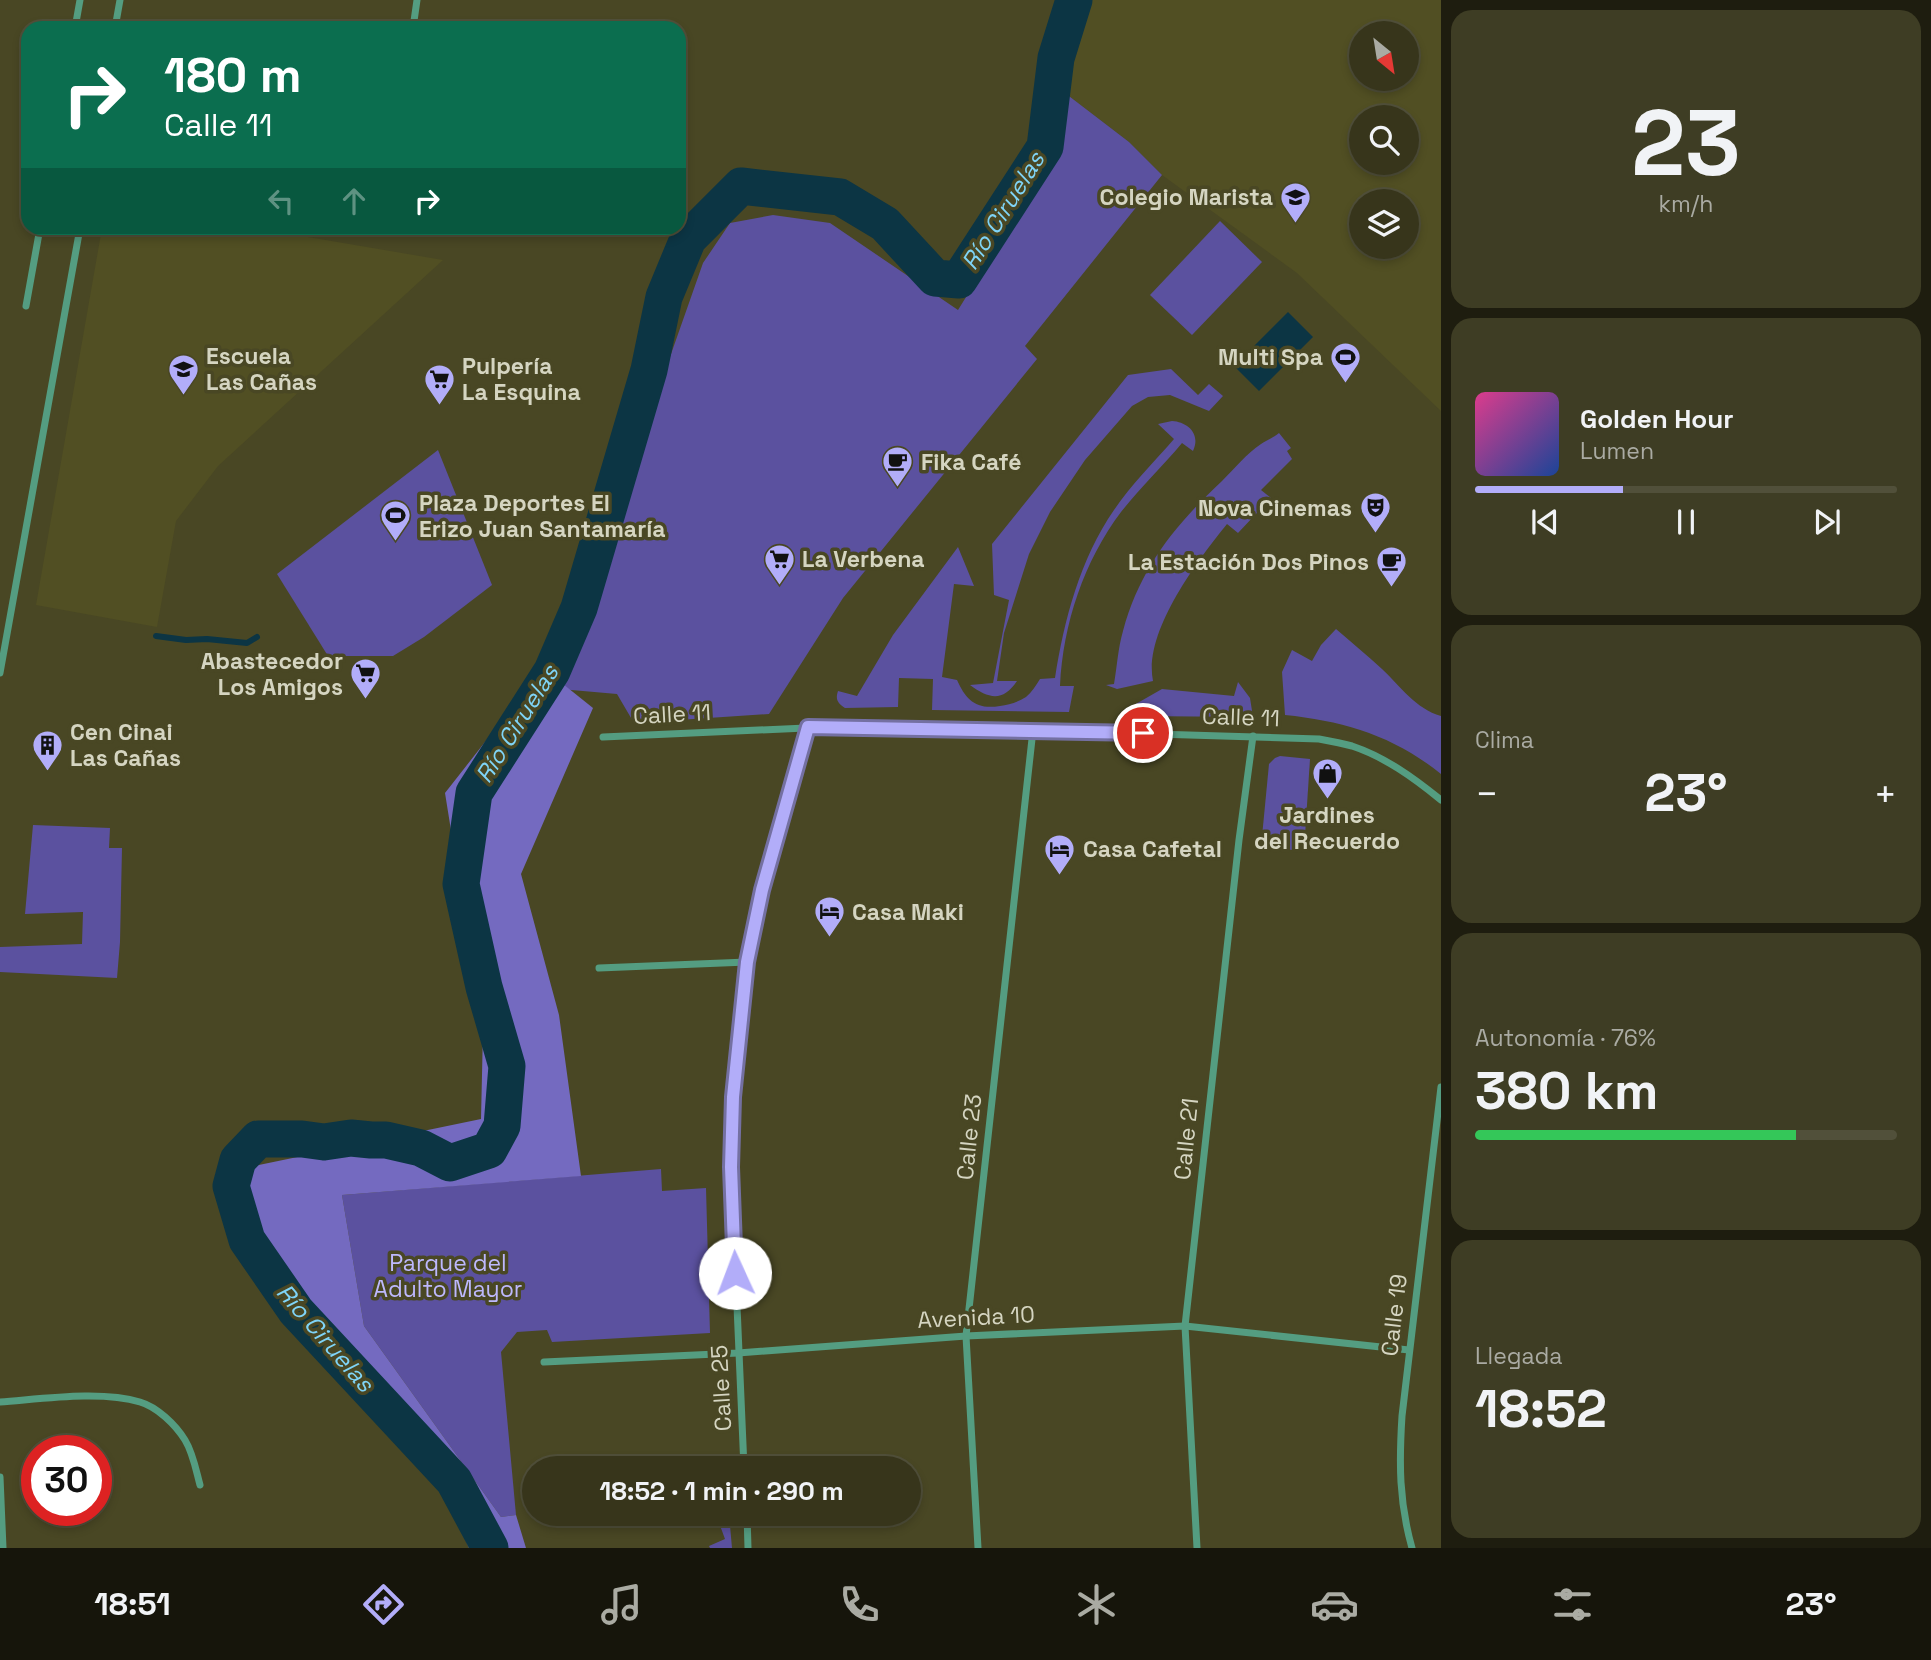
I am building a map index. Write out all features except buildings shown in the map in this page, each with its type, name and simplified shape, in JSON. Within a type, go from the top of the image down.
[{"type":"street","points":[[76,21],[80,0]]},
{"type":"street","points":[[116,21],[120,0]]},
{"type":"street","points":[[413,21],[417,0]]},
{"type":"street","points":[[26,306],[39,235]]},
{"type":"street","points":[[0,673],[79,235]]},
{"type":"street","name":"Calle 11","points":[[603,737],[808,727],[1033,730],[1319,739],[1373,755],[1416,780],[1441,800]]},
{"type":"street","name":"Calle 25","points":[[743,1456],[731,1167],[733,1097],[747,962],[762,890],[808,727]]},
{"type":"street","name":"Calle 23","points":[[978,1548],[966,1336],[1033,730]]},
{"type":"street","name":"Calle 21","points":[[1197,1548],[1185,1326],[1253,736]]},
{"type":"street","points":[[599,968],[747,962]]},
{"type":"street","name":"Calle 19","points":[[1412,1548],[1403,1510],[1399,1464],[1402,1416],[1441,1087]]},
{"type":"street","name":"Avenida 10","points":[[544,1362],[738,1353],[966,1336],[1185,1326],[1409,1350]]},
{"type":"street","points":[[0,1402],[106,1396],[141,1402],[172,1424],[184,1439],[195,1462],[200,1485]]},
{"type":"street","points":[[0,1477],[3,1548]]},
{"type":"street","points":[[747,1526],[748,1548]]},
{"type":"shaded area","name":"Colegio Marista","points":[[1092,0],[1441,0],[1441,411],[1297,273],[1162,175],[1129,142],[1065,93]]},
{"type":"shaded area","name":"Escuela Las Cañas","points":[[101,235],[296,235],[443,260],[218,466],[176,521],[157,627],[36,605]]},
{"type":"shaded area","points":[[543,668],[593,708],[521,874],[559,1015],[581,1176],[342,1195],[364,1326],[501,1517],[516,1515],[526,1548],[469,1548],[441,1486],[253,1272],[215,1174],[481,1119],[483,1030],[445,793]]},
{"type":"green space","points":[[1065,93],[1129,142],[1162,175],[1025,346],[1037,359],[843,598],[769,714],[634,723],[617,694],[560,689],[703,263],[730,223],[773,215],[830,223],[958,310],[1058,149]]},
{"type":"green space","points":[[1220,221],[1262,262],[1192,335],[1150,295]]},
{"type":"green space","points":[[1171,369],[1198,395],[1209,384],[1223,396],[1209,411],[1170,395],[1148,397],[1132,406],[1085,460],[1050,512],[1029,554],[1004,633],[997,681],[1017,681],[1001,695],[990,695],[977,690],[970,685],[993,683],[1009,600],[994,595],[992,544],[1128,375]]},
{"type":"green space","points":[[1172,421],[1188,426],[1194,434],[1193,451],[1182,443],[1121,512],[1096,551],[1078,594],[1066,640],[1060,686],[1074,686],[1069,712],[932,710],[933,679],[899,678],[898,707],[845,708],[839,703],[838,691],[857,696],[893,635],[958,547],[974,586],[954,584],[942,677],[957,680],[968,698],[978,705],[992,707],[1020,700],[1028,695],[1040,679],[1055,678],[1075,591],[1092,549],[1121,501],[1174,439],[1158,424]]},
{"type":"green space","points":[[1279,433],[1291,448],[1287,451],[1292,459],[1261,490],[1271,498],[1238,533],[1227,524],[1188,577],[1164,619],[1156,641],[1152,662],[1153,681],[1117,689],[1106,685],[1114,684],[1121,637],[1130,608],[1149,567],[1161,549],[1189,514],[1246,456]]},
{"type":"green space","name":"Plaza Deportes El Erizo Juan Santamaría","points":[[438,450],[492,585],[424,637],[393,656],[328,656],[277,574]]},
{"type":"green space","points":[[1336,629],[1416,703],[1441,716],[1441,774],[1405,750],[1368,732],[1328,721],[1285,715],[1282,672],[1292,650],[1312,661],[1321,645]]},
{"type":"green space","points":[[1238,682],[1250,698],[1253,717],[1136,716],[1129,712],[1134,705],[1162,689],[1234,696]]},
{"type":"green space","points":[[1280,756],[1310,759],[1304,851],[1261,847],[1269,764]]},
{"type":"green space","points":[[33,825],[110,828],[109,848],[122,848],[117,978],[0,972],[0,947],[82,944],[83,912],[25,914]]},
{"type":"green space","name":"Parque del Adulto Mayor","points":[[661,1169],[662,1191],[706,1188],[710,1333],[552,1342],[547,1330],[517,1332],[501,1352],[516,1515],[501,1517],[364,1326],[342,1195]]},
{"type":"green space","points":[[720,1526],[730,1526],[732,1548],[710,1548],[709,1546],[725,1539]]},
{"type":"water","points":[[1288,312],[1313,337],[1259,391],[1234,366]]},
{"type":"waterway","name":"Río Ciruelas","points":[[490,1548],[454,1481],[296,1311],[247,1240],[231,1186],[238,1160],[258,1139],[324,1142],[351,1138],[386,1140],[421,1148],[450,1163],[489,1150],[502,1126],[507,1066],[484,987],[461,884],[474,793],[552,671],[579,608],[649,370],[664,297],[688,239],[741,186],[840,197],[885,224],[935,278],[959,280],[1045,147],[1056,58],[1074,0]]},
{"type":"waterway","points":[[156,636],[247,643],[257,637]]},
{"type":"place","name":"Colegio Marista","points":[[1296,224]]},
{"type":"place","name":"Multi Spa","points":[[1346,384]]},
{"type":"place","name":"Escuela Las Cañas","points":[[183,396]]},
{"type":"place","name":"Pulpería La Esquina","points":[[439,406]]},
{"type":"place","name":"Fika Café","points":[[898,489]]},
{"type":"place","name":"Nova Cinemas","points":[[1375,535]]},
{"type":"place","name":"Plaza Deportes El Erizo Juan Santamaría","points":[[396,543]]},
{"type":"place","name":"La Verbena","points":[[779,586]]},
{"type":"place","name":"La Estación Dos Pinos","points":[[1392,589]]},
{"type":"place","name":"Abastecedor Los Amigos","points":[[366,701]]},
{"type":"place","name":"Cen Cinai Las Cañas","points":[[47,772]]},
{"type":"place","name":"Jardines del Recuerdo","points":[[1327,801]]},
{"type":"place","name":"Casa Cafetal","points":[[1060,876]]},
{"type":"place","name":"Casa Maki","points":[[829,939]]},
{"type":"route","points":[[735,1273],[731,1167],[733,1097],[747,962],[762,890],[808,727],[1143,733]]}]
